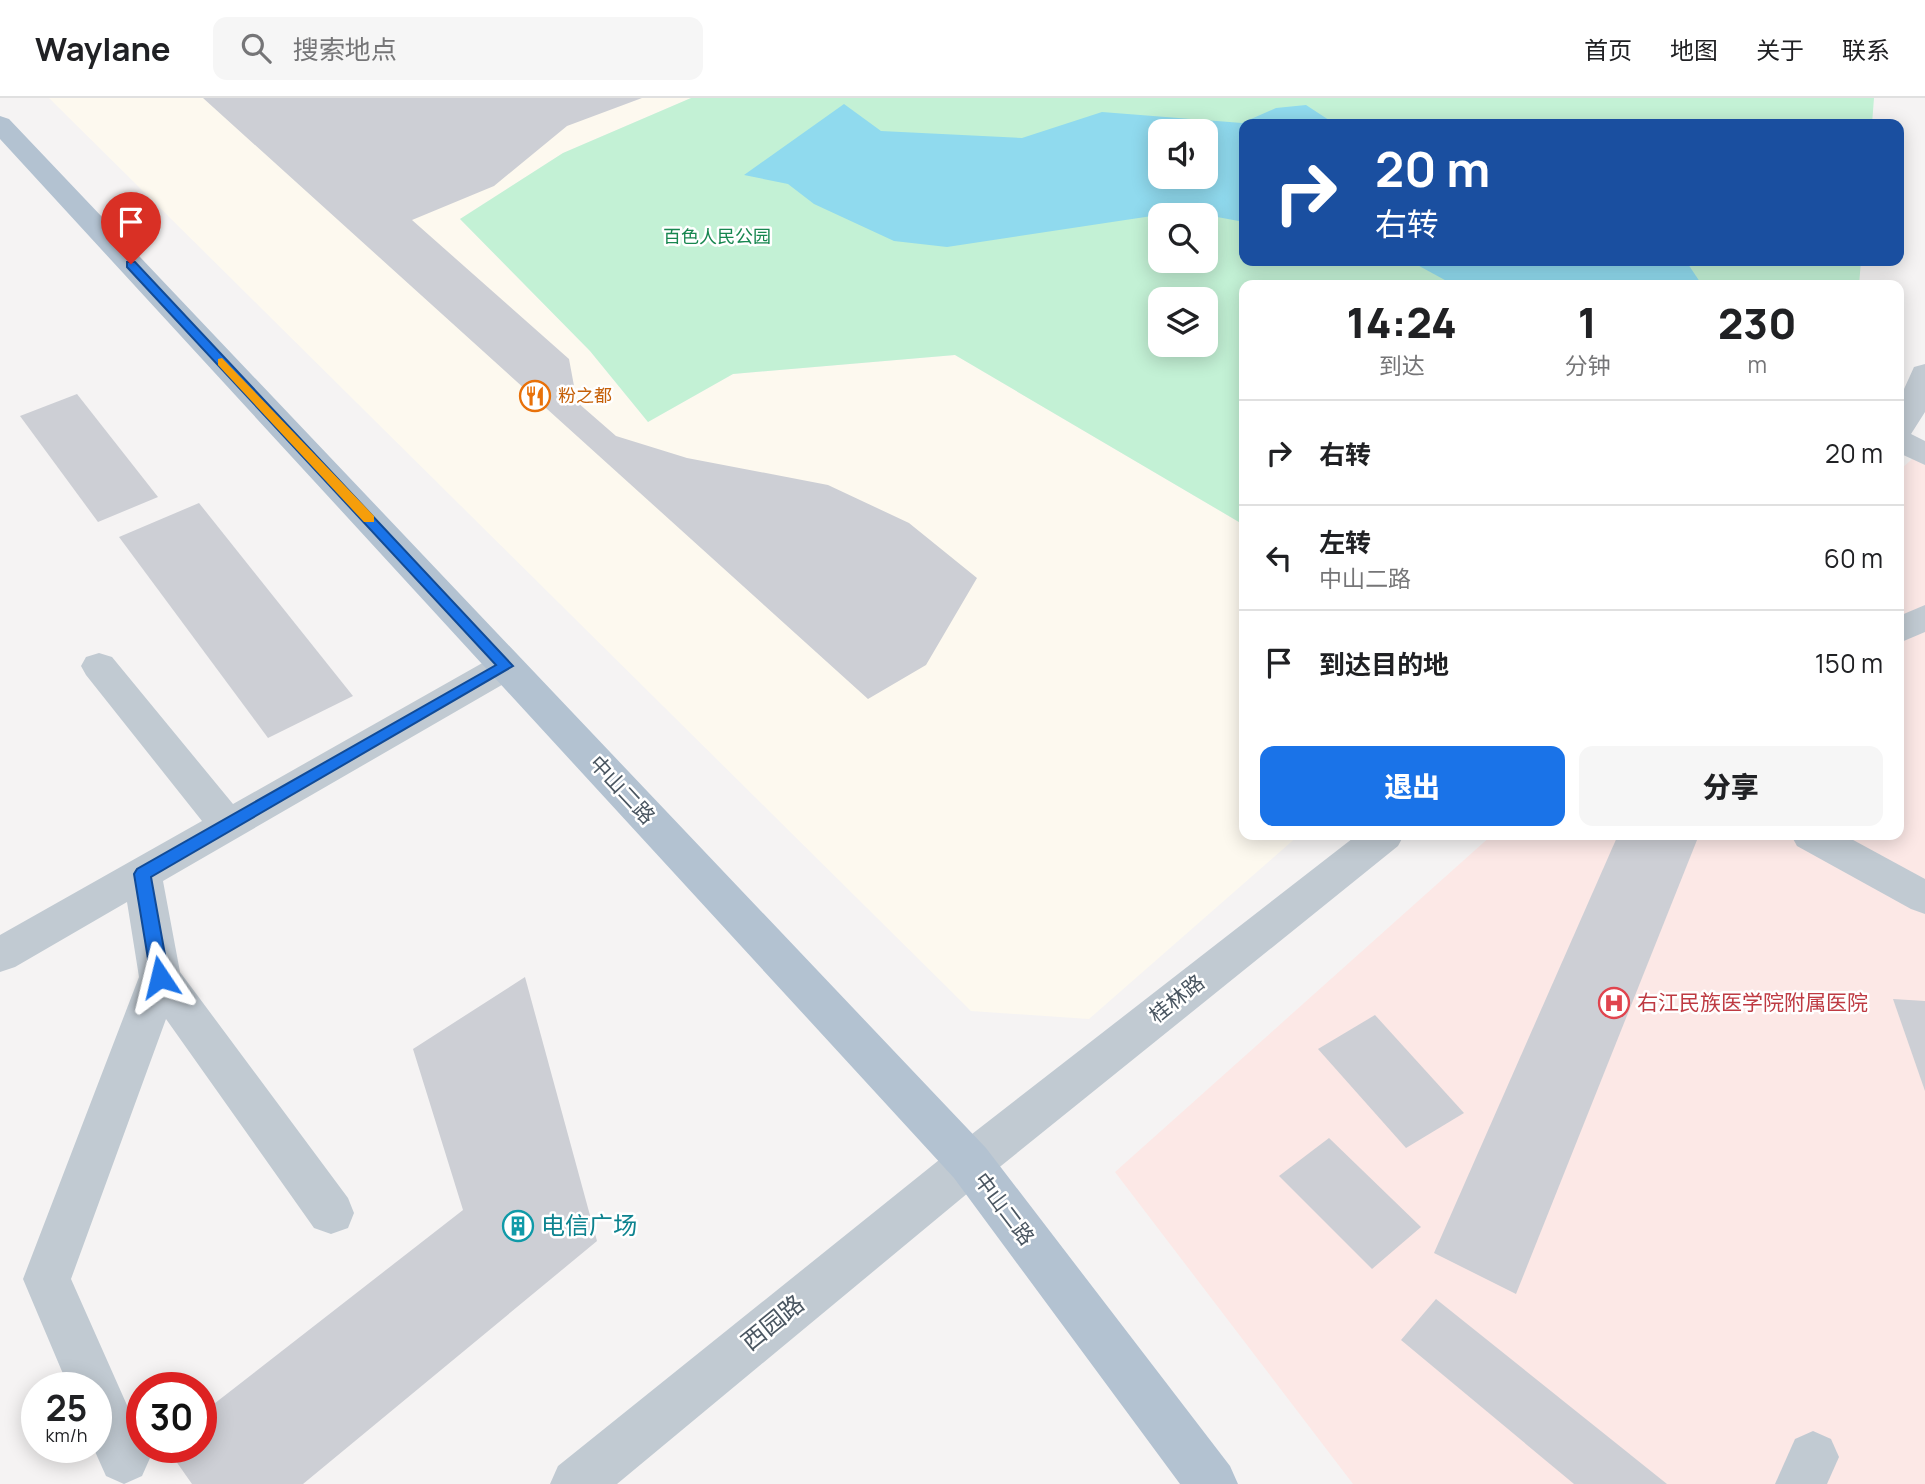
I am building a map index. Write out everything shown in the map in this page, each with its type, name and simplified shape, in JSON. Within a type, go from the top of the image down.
[{"type":"main road","name":"中山二路","points":[[0,124],[970,1163],[1212,1484]]},
{"type":"street","points":[[1904,424],[1925,373]]},
{"type":"street","points":[[1904,443],[1925,454]]},
{"type":"street","points":[[1904,628],[1925,617]]},
{"type":"street","points":[[99,666],[228,825]]},
{"type":"street","points":[[0,955],[506,666]]},
{"type":"street","name":"桂林路","points":[[970,1163],[1378,840]]},
{"type":"street","points":[[1820,840],[1925,898]]},
{"type":"street","points":[[142,874],[160,977],[331,1213]]},
{"type":"street","points":[[87,1372],[47,1279],[160,977]]},
{"type":"street","name":"西园路","points":[[576,1484],[970,1163]]},
{"type":"street","points":[[112,1431],[124,1458]]},
{"type":"shaded area","points":[[49,98],[691,98],[563,153],[460,219],[590,351],[648,422],[733,374],[955,355],[1239,522],[1239,840],[1293,840],[1089,1019],[971,1011]]},
{"type":"shaded area","name":"右江民族医学院附属医院","points":[[1925,447],[1925,1484],[1353,1484],[1115,1172],[1486,840],[1904,840],[1904,466]]},
{"type":"green space","name":"百色人民公园","points":[[691,98],[1874,98],[1872,119],[1239,119],[1239,266],[1861,266],[1859,280],[1239,280],[1239,522],[955,355],[733,374],[648,422],[590,351],[460,219],[563,153]]},
{"type":"water","points":[[844,104],[881,131],[1022,138],[1102,112],[1191,119],[1148,119],[1148,189],[1218,189],[1218,121],[1239,123],[1239,221],[1218,217],[1218,203],[1148,203],[1148,217],[947,247],[894,241],[814,204],[788,184],[744,175]]},
{"type":"water","points":[[1306,105],[1327,119],[1251,119],[1276,108]]},
{"type":"water","points":[[1419,266],[1689,266],[1699,280],[1445,280]]},
{"type":"building","points":[[203,98],[642,98],[567,126],[494,186],[412,220],[569,359],[577,402],[616,436],[687,458],[828,485],[909,523],[977,578],[926,665],[868,699]]},
{"type":"building","points":[[77,394],[158,497],[98,522],[20,416]]},
{"type":"building","points":[[199,503],[353,696],[268,738],[119,537]]},
{"type":"building","points":[[1616,840],[1697,840],[1516,1294],[1434,1253]]},
{"type":"building","name":"电信广场","points":[[525,977],[597,1241],[303,1484],[192,1484],[177,1463],[217,1463],[217,1402],[463,1210],[413,1049]]},
{"type":"building","points":[[1893,999],[1925,1001],[1925,1091]]},
{"type":"building","points":[[1375,1015],[1464,1113],[1406,1148],[1318,1049]]},
{"type":"building","points":[[1329,1138],[1421,1227],[1372,1269],[1279,1176]]},
{"type":"building","points":[[1436,1299],[1667,1484],[1574,1484],[1401,1340]]},
{"type":"slow traffic","points":[[222,362],[369,519]]},
{"type":"place","name":"粉之都","points":[[535,396]]},
{"type":"place","name":"右江民族医学院附属医院","points":[[1614,1003]]},
{"type":"place","name":"电信广场","points":[[518,1226]]},
{"type":"route","points":[[131,264],[506,666],[142,874],[160,977]]}]
